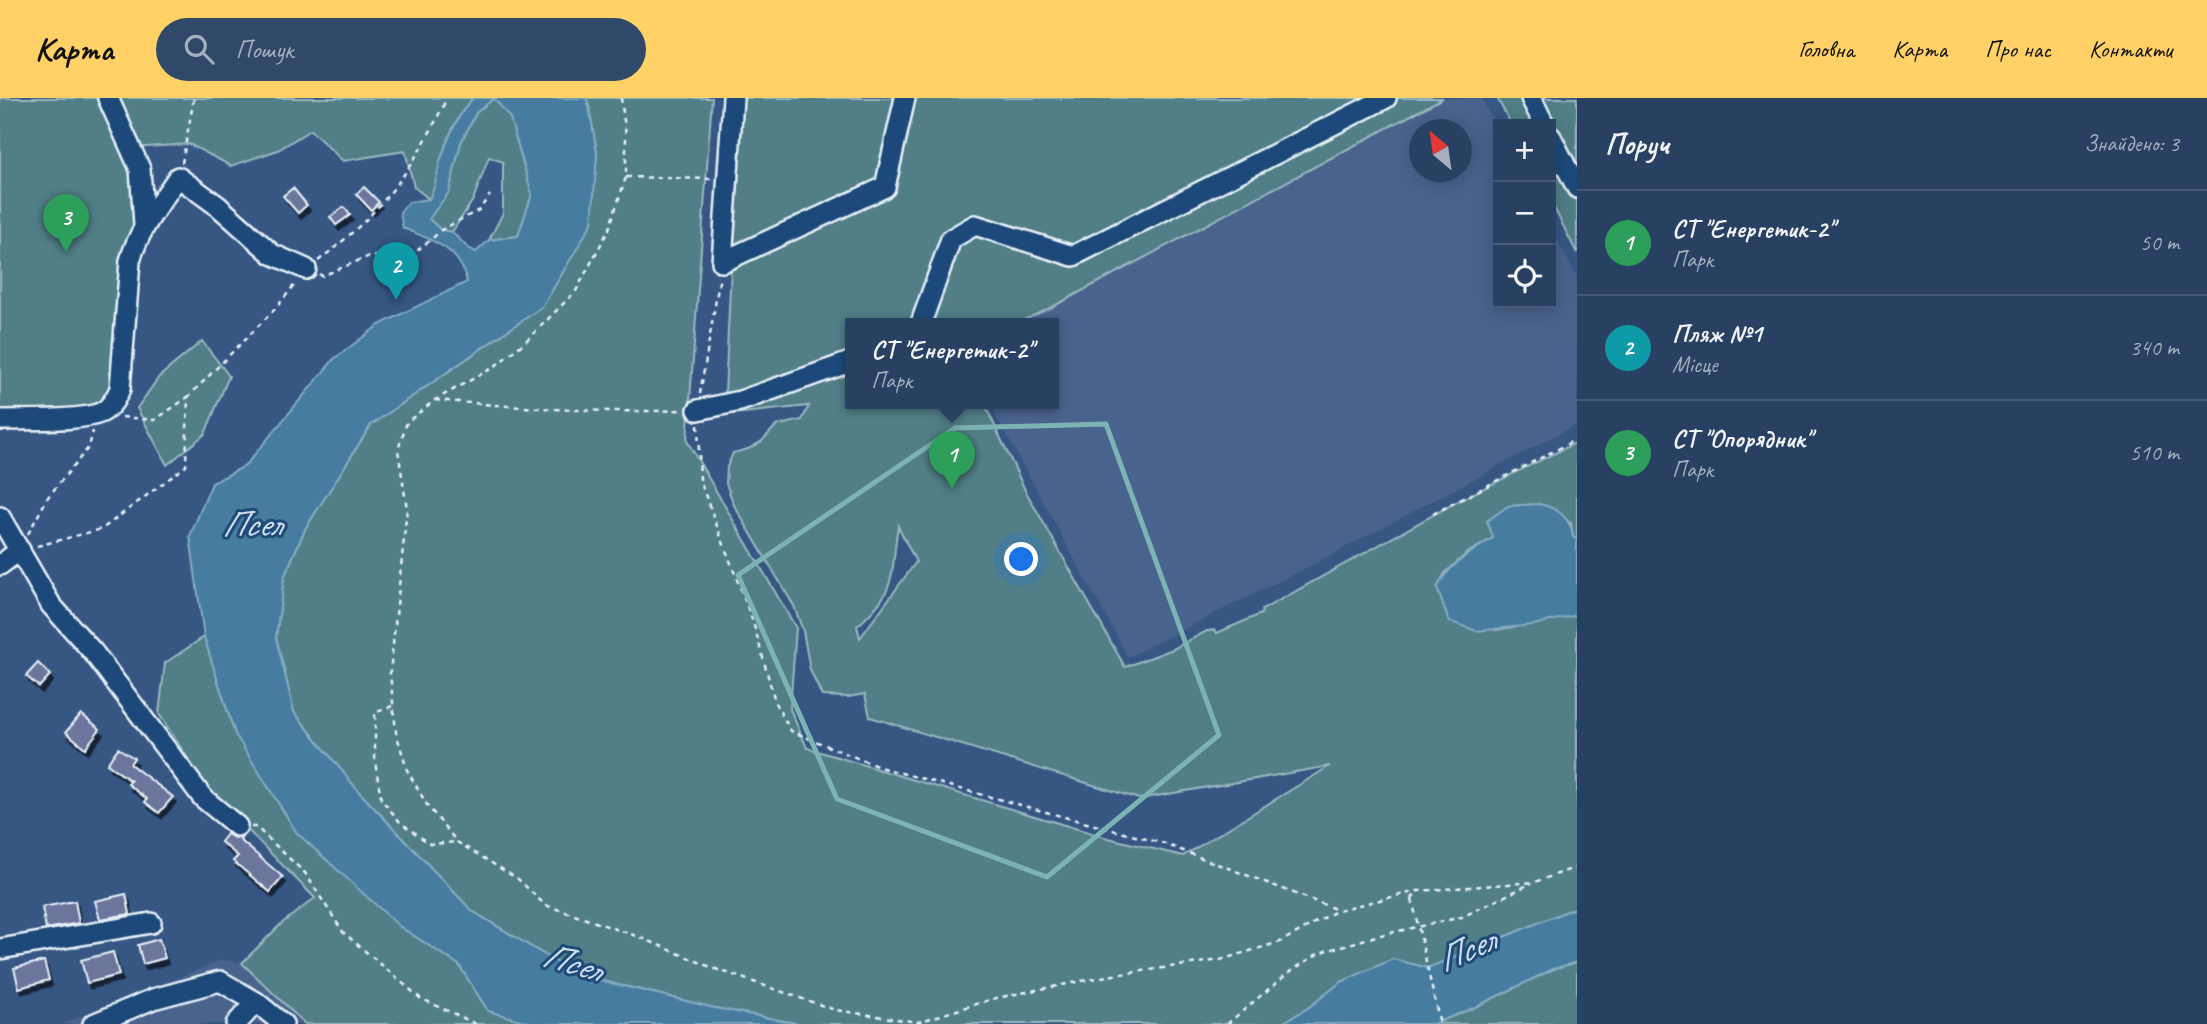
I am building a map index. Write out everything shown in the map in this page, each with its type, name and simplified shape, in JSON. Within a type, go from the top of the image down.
[{"type":"street","points":[[108,98],[140,169],[144,224]]},
{"type":"street","points":[[733,98],[722,262],[885,187],[905,98]]},
{"type":"street","points":[[923,318],[951,239],[975,225],[1073,256],[1386,98]]},
{"type":"street","points":[[1531,98],[1542,119]]},
{"type":"street","points":[[1556,147],[1577,188]]},
{"type":"street","points":[[0,420],[98,415],[116,400],[120,389],[130,261],[135,243],[144,224],[178,177],[218,206],[272,254],[306,269]]},
{"type":"street","points":[[698,410],[740,401],[845,364]]},
{"type":"street","points":[[0,517],[51,605],[93,652],[203,798],[237,826]]},
{"type":"street","points":[[0,565],[20,550]]},
{"type":"street","points":[[0,949],[151,923]]},
{"type":"street","points":[[105,1022],[153,999],[220,981],[256,1002],[283,1024]]},
{"type":"street","points":[[236,1024],[256,1002]]},
{"type":"path","points":[[178,177],[194,98]]},
{"type":"path","points":[[20,550],[48,497],[89,447],[98,415],[155,420],[188,397],[276,308],[306,269],[355,232],[388,198],[428,139],[444,104],[444,98]]},
{"type":"path","points":[[621,98],[626,177],[609,229],[576,291],[526,341],[494,367],[435,400],[407,422],[398,450],[407,509],[390,673],[396,732],[407,770],[427,805],[457,842],[517,879],[545,905],[835,1010],[925,1024]]},
{"type":"path","points":[[626,177],[728,179]]},
{"type":"path","points":[[306,269],[323,275],[372,255],[398,265],[441,230],[478,210],[490,195]]},
{"type":"path","points":[[722,262],[698,410],[699,481],[753,622],[776,705],[791,731],[879,767],[1165,844],[1338,910]]},
{"type":"path","points":[[20,550],[102,530],[186,466],[188,397]]},
{"type":"path","points":[[435,400],[552,410],[698,410]]},
{"type":"path","points":[[1433,514],[1577,439]]},
{"type":"path","points":[[394,706],[374,713],[374,748],[381,799],[400,822],[430,844],[457,842]]},
{"type":"path","points":[[237,826],[256,827],[305,873],[343,932],[420,998],[476,1024]]},
{"type":"path","points":[[1227,1024],[1288,973],[1320,953],[1376,936],[1462,917],[1535,882],[1577,867]]},
{"type":"path","points":[[918,1022],[996,998],[1107,976],[1220,960],[1280,942],[1338,910],[1417,891],[1535,882]]},
{"type":"path","points":[[1417,891],[1412,899],[1440,1024]]},
{"type":"highlighted area","points":[[1106,424],[1219,735],[1047,877],[837,799],[738,575],[955,428]]},
{"type":"shaded area","points":[[1445,98],[1481,98],[1493,121],[1493,308],[1556,308],[1556,237],[1577,277],[1577,424],[1312,565],[1128,657],[992,409],[1059,409],[1059,318],[1033,318]]},
{"type":"shaded area","points":[[222,960],[242,963],[305,1024],[62,1024]]},
{"type":"green space","points":[[0,98],[473,98],[462,112],[450,136],[429,199],[414,187],[405,151],[343,161],[310,130],[278,150],[231,166],[189,144],[132,148],[144,224],[107,409],[0,420]]},
{"type":"green space","points":[[494,98],[510,117],[532,194],[518,236],[489,240],[503,213],[503,162],[489,157],[473,200],[452,232],[441,230],[428,219],[449,192],[461,142],[476,113]]},
{"type":"green space","points":[[586,98],[712,98],[687,441],[796,628],[790,709],[807,748],[1108,838],[1183,856],[1330,766],[1139,799],[870,717],[865,694],[848,697],[822,696],[810,670],[803,631],[794,606],[734,505],[726,483],[727,467],[733,453],[762,441],[776,426],[802,420],[809,406],[724,415],[739,98],[1443,98],[1029,318],[845,318],[845,409],[987,409],[1025,490],[1125,667],[1173,649],[1207,631],[1215,630],[1217,633],[1261,614],[1262,610],[1462,499],[1577,442],[1577,540],[1573,537],[1571,523],[1539,504],[1508,506],[1493,538],[1467,553],[1445,573],[1437,588],[1449,621],[1497,630],[1577,615],[1577,907],[1428,968],[1393,959],[1341,982],[1308,1008],[1281,1024],[801,1024],[715,1008],[578,975],[472,911],[360,793],[294,712],[276,637],[284,577],[305,529],[371,425],[543,306],[591,223],[597,153]],"holes":[[[898,526],[916,562],[860,638],[857,626],[880,602],[890,580]]]},
{"type":"green space","points":[[1497,98],[1577,98],[1577,253],[1556,212],[1556,119],[1508,119]]},
{"type":"green space","points":[[202,341],[229,376],[205,434],[167,465],[137,408],[159,377]]},
{"type":"green space","points":[[204,637],[235,734],[399,926],[459,965],[488,1011],[535,1024],[305,1024],[242,963],[281,924],[315,898],[210,792],[159,714],[165,663]]},
{"type":"green space","points":[[1577,962],[1577,1024],[1433,1024],[1473,1008],[1553,969]]},
{"type":"water","name":"Псел","points":[[473,98],[494,98],[586,98],[597,153],[592,223],[543,306],[371,425],[305,529],[284,577],[276,637],[294,712],[360,793],[472,911],[578,975],[715,1008],[801,1024],[535,1024],[488,1011],[459,965],[399,926],[297,833],[235,734],[204,637],[190,536],[212,483],[245,466],[334,359],[379,325],[467,282],[463,270],[451,253],[434,241],[403,228],[400,212],[409,202],[429,199],[450,136],[462,112]],"holes":[[[494,98],[510,118],[532,194],[518,236],[489,240],[476,252],[452,232],[441,230],[429,219],[449,192],[461,142],[476,113]]]},
{"type":"water","points":[[1539,504],[1562,514],[1577,540],[1577,615],[1533,625],[1476,631],[1449,621],[1437,588],[1442,579],[1454,565],[1493,538],[1487,521],[1508,506]]},
{"type":"water","name":"Псел","points":[[1577,907],[1577,962],[1553,969],[1473,1008],[1433,1024],[1281,1024],[1308,1008],[1341,982],[1393,959],[1428,968]]},
{"type":"building","points":[[364,187],[379,202],[371,210],[356,194]]},
{"type":"building","points":[[293,188],[307,205],[298,213],[283,196]]},
{"type":"building","points":[[344,207],[350,215],[336,225],[330,217]]},
{"type":"building","points":[[38,663],[50,675],[39,687],[26,676]]},
{"type":"building","points":[[81,714],[100,729],[85,748],[66,732]]},
{"type":"building","points":[[118,748],[134,758],[130,764],[173,797],[159,813],[128,784],[131,781],[107,764]]},
{"type":"building","points":[[227,834],[234,838],[242,837],[240,840],[283,877],[270,892],[233,861],[238,856],[221,842]]},
{"type":"building","points":[[126,894],[130,914],[100,919],[95,901]]},
{"type":"building","points":[[75,901],[79,923],[46,929],[42,907]]},
{"type":"building","points":[[159,939],[165,958],[143,964],[138,945]]},
{"type":"building","points":[[113,952],[119,975],[87,983],[81,960]]},
{"type":"building","points":[[44,961],[49,980],[19,988],[14,968]]},
{"type":"place","name":"СТ \"Опорядник\"","points":[[66,252]]},
{"type":"place","name":"Пляж №1","points":[[396,300]]},
{"type":"place","name":"СТ \"Енергетик-2\"","points":[[952,489]]}]
